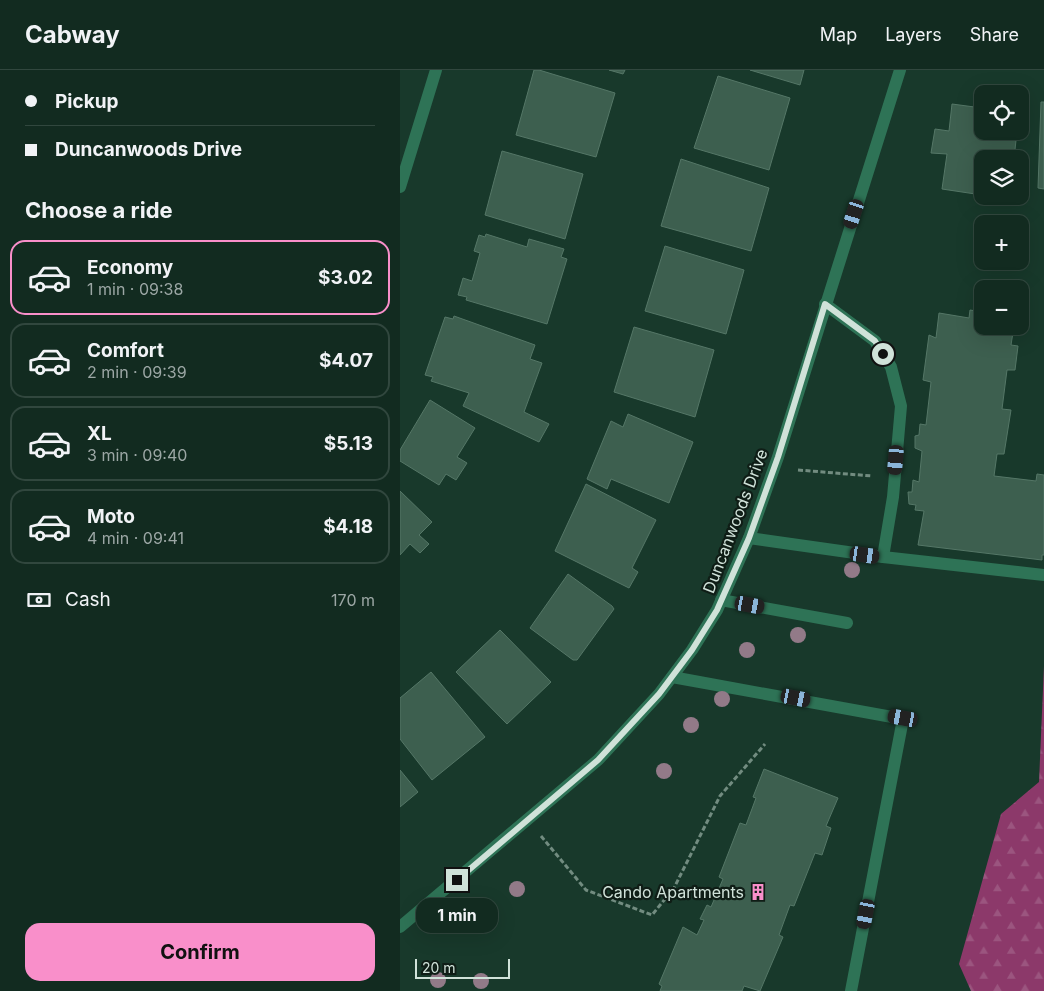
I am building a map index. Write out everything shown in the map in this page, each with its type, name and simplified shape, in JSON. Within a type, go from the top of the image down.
[{"type":"street","points":[[400,187],[436,70]]},
{"type":"street","name":"Duncanwoods Drive","points":[[400,927],[598,760],[659,694],[692,650],[721,600],[749,538],[774,468],[900,70]]},
{"type":"street","points":[[825,304],[875,341],[891,368],[901,406],[893,497],[883,557]]},
{"type":"street","points":[[749,538],[883,557],[1044,575]]},
{"type":"street","points":[[721,600],[847,622]]},
{"type":"street","points":[[672,677],[903,718],[851,991]]},
{"type":"path","points":[[774,468],[895,477]]},
{"type":"path","points":[[528,820],[586,890],[652,915],[674,888],[720,796],[764,744]]},
{"type":"green space","points":[[1044,666],[1044,991],[971,991],[959,964],[1001,814],[1039,782]]},
{"type":"building","points":[[534,70],[615,93],[596,157],[516,135]]},
{"type":"building","points":[[609,70],[625,70],[623,74]]},
{"type":"building","points":[[750,70],[804,70],[800,85]]},
{"type":"building","points":[[718,76],[790,98],[769,170],[694,148]]},
{"type":"building","points":[[1041,102],[1044,102],[1044,189],[1038,188]]},
{"type":"building","points":[[952,104],[974,107],[974,140],[1016,140],[1015,150],[974,150],[974,194],[942,189],[947,154],[931,153],[935,129],[949,131]]},
{"type":"building","points":[[502,151],[583,174],[565,239],[485,215]]},
{"type":"building","points":[[681,159],[769,188],[751,251],[661,226]]},
{"type":"building","points":[[486,234],[527,247],[529,239],[564,249],[561,257],[567,259],[547,324],[466,300],[467,297],[458,295],[463,278],[472,281],[480,253],[474,251],[479,235],[485,237]]},
{"type":"building","points":[[665,246],[744,270],[726,334],[645,311]]},
{"type":"building","points":[[970,310],[974,311],[974,335],[1013,335],[1011,345],[1018,346],[1015,370],[1007,370],[1002,409],[1011,410],[1004,454],[997,454],[994,476],[1036,481],[1037,474],[1044,475],[1044,555],[1042,555],[1042,560],[918,545],[924,511],[915,510],[916,505],[909,504],[908,492],[912,492],[913,480],[919,482],[922,451],[915,448],[915,436],[919,435],[920,424],[926,425],[931,382],[923,380],[929,335],[936,338],[939,313],[969,318]]},
{"type":"building","points":[[454,316],[535,345],[530,359],[542,363],[524,412],[549,424],[539,442],[463,406],[469,393],[431,381],[433,377],[425,375],[445,317],[453,319]]},
{"type":"building","points":[[634,327],[714,350],[695,417],[614,392]]},
{"type":"building","points":[[430,400],[475,428],[457,457],[467,463],[456,480],[446,474],[439,485],[400,461],[400,450]]},
{"type":"building","points":[[628,414],[693,442],[669,503],[611,479],[607,489],[587,479],[611,421],[623,427]]},
{"type":"building","points":[[586,484],[656,520],[632,568],[638,572],[629,588],[555,551]]},
{"type":"building","points":[[400,491],[432,522],[419,535],[429,544],[420,553],[410,544],[400,555]]},
{"type":"building","points":[[568,574],[614,609],[577,660],[573,660],[530,628]]},
{"type":"building","points":[[500,630],[551,682],[507,724],[456,672]]},
{"type":"building","points":[[431,672],[485,737],[432,780],[400,739],[400,698]]},
{"type":"building","name":"Cando Apartments","points":[[764,769],[838,798],[826,826],[831,828],[822,855],[815,853],[794,906],[790,905],[779,935],[783,937],[760,991],[744,986],[742,991],[660,991],[662,986],[659,984],[683,927],[697,935],[704,920],[700,919],[707,905],[711,907],[723,879],[719,877],[740,823],[746,825],[756,798],[753,797]]},
{"type":"building","points":[[400,770],[418,792],[400,807]]},
{"type":"place","name":"Cando Apartments","points":[[758,892]]},
{"type":"route","points":[[457,880],[598,760],[659,694],[692,650],[717,610],[749,538],[778,457],[825,304],[875,341],[883,354]]}]
